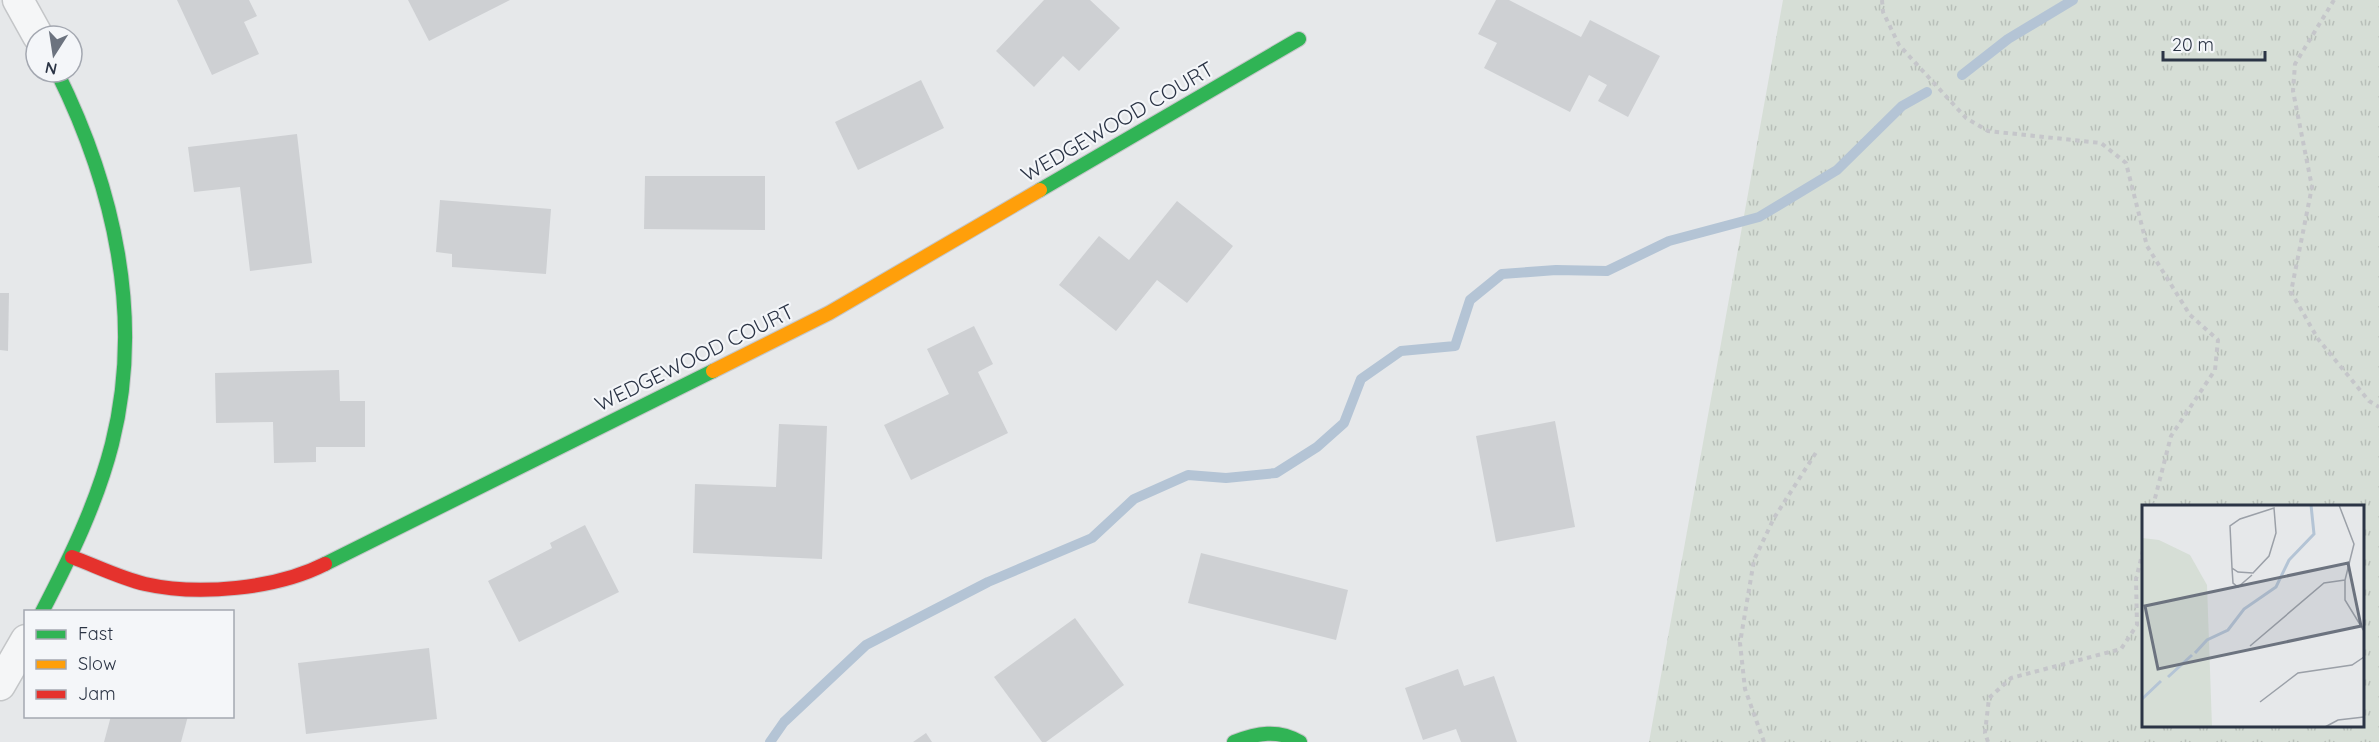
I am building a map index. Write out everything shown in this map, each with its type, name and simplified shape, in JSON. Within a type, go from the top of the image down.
[{"type":"street","points":[[18,0],[31,24]]},
{"type":"street","name":"WEDGEWOOD COURT","points":[[72,557],[145,584],[188,589],[229,589],[268,583],[314,570],[829,313],[1299,39]]},
{"type":"street","points":[[43,610],[72,557],[112,441],[123,386],[125,329],[118,260],[106,196],[88,140],[62,84]]},
{"type":"street","points":[[0,685],[24,643]]},
{"type":"street","points":[[1234,742],[1255,732],[1291,735],[1300,742]]},
{"type":"path","points":[[1882,0],[1883,12],[1899,45],[1966,118],[1988,131],[2101,143],[2126,163],[2147,246],[2190,315],[2218,340],[2215,370],[2171,436],[2154,505]]},
{"type":"path","points":[[2334,0],[2295,64],[2293,91],[2312,187],[2291,292],[2318,339],[2369,400],[2379,407]]},
{"type":"path","points":[[1764,742],[1745,689],[1740,643],[1754,560],[1774,518],[1817,451]]},
{"type":"path","points":[[1988,742],[1985,733],[1989,698],[2011,678],[2121,649],[2136,625],[2136,579],[2142,555]]},
{"type":"green space","points":[[1783,0],[2379,0],[2379,742],[1649,742]]},
{"type":"building","points":[[177,0],[249,0],[257,16],[244,22],[259,54],[212,75]]},
{"type":"building","points":[[408,0],[510,0],[429,41]]},
{"type":"building","points":[[1044,0],[1090,0],[1120,28],[1079,71],[1063,56],[1034,87],[996,51]]},
{"type":"building","points":[[1496,0],[1509,0],[1581,37],[1590,20],[1660,56],[1628,117],[1598,101],[1607,85],[1589,75],[1570,112],[1484,68],[1497,43],[1478,34]]},
{"type":"building","points":[[921,80],[944,128],[858,170],[835,122]]},
{"type":"building","points":[[297,134],[312,263],[250,271],[240,187],[194,192],[188,147]]},
{"type":"building","points":[[645,176],[765,176],[765,230],[644,229]]},
{"type":"building","points":[[440,200],[551,209],[546,274],[452,267],[452,254],[436,252]]},
{"type":"building","points":[[1177,201],[1233,246],[1187,303],[1157,280],[1116,331],[1059,285],[1099,236],[1129,260]]},
{"type":"building","points":[[0,293],[9,293],[8,351],[0,350]]},
{"type":"building","points":[[974,326],[993,364],[978,372],[1008,433],[911,480],[884,425],[949,394],[927,349]]},
{"type":"building","points":[[339,370],[340,401],[365,401],[365,447],[316,447],[316,462],[274,463],[273,422],[216,423],[215,373]]},
{"type":"building","points":[[1555,421],[1575,527],[1496,542],[1476,436]]},
{"type":"building","points":[[779,424],[827,426],[822,559],[693,553],[695,484],[776,487]]},
{"type":"building","points":[[585,525],[619,592],[519,642],[488,581],[552,548],[550,543]]},
{"type":"building","points":[[1201,553],[1348,590],[1336,640],[1188,603]]},
{"type":"building","points":[[1075,618],[1124,685],[1046,742],[1042,742],[994,677]]},
{"type":"building","points":[[429,648],[437,719],[306,734],[298,663]]},
{"type":"building","points":[[1458,669],[1464,686],[1494,676],[1517,742],[1461,742],[1456,729],[1423,740],[1405,688]]},
{"type":"building","points":[[110,718],[187,718],[181,742],[104,742]]},
{"type":"building","points":[[926,733],[932,742],[913,742]]},
{"type":"waterway","points":[[1962,75],[2008,39],[2073,0]]},
{"type":"waterway","points":[[770,742],[784,722],[866,645],[988,582],[1092,538],[1134,499],[1188,475],[1226,478],[1276,473],[1317,447],[1344,423],[1361,379],[1401,351],[1455,346],[1470,300],[1502,274],[1556,270],[1607,271],[1669,241],[1759,217],[1837,170],[1902,106],[1927,92]]},
{"type":"traffic: fast","points":[[1040,190],[1299,39]]},
{"type":"traffic: fast","points":[[43,610],[82,530],[106,466],[121,396],[125,348],[124,301],[118,254],[108,207],[94,161],[62,84]]},
{"type":"traffic: fast","points":[[325,564],[713,371]]},
{"type":"traffic: fast","points":[[1234,742],[1251,736],[1267,734],[1284,735],[1300,742]]},
{"type":"traffic: slow","points":[[713,371],[829,313],[1040,190]]},
{"type":"traffic: jam","points":[[72,557],[145,584],[166,588],[212,590],[284,579],[325,564]]}]
